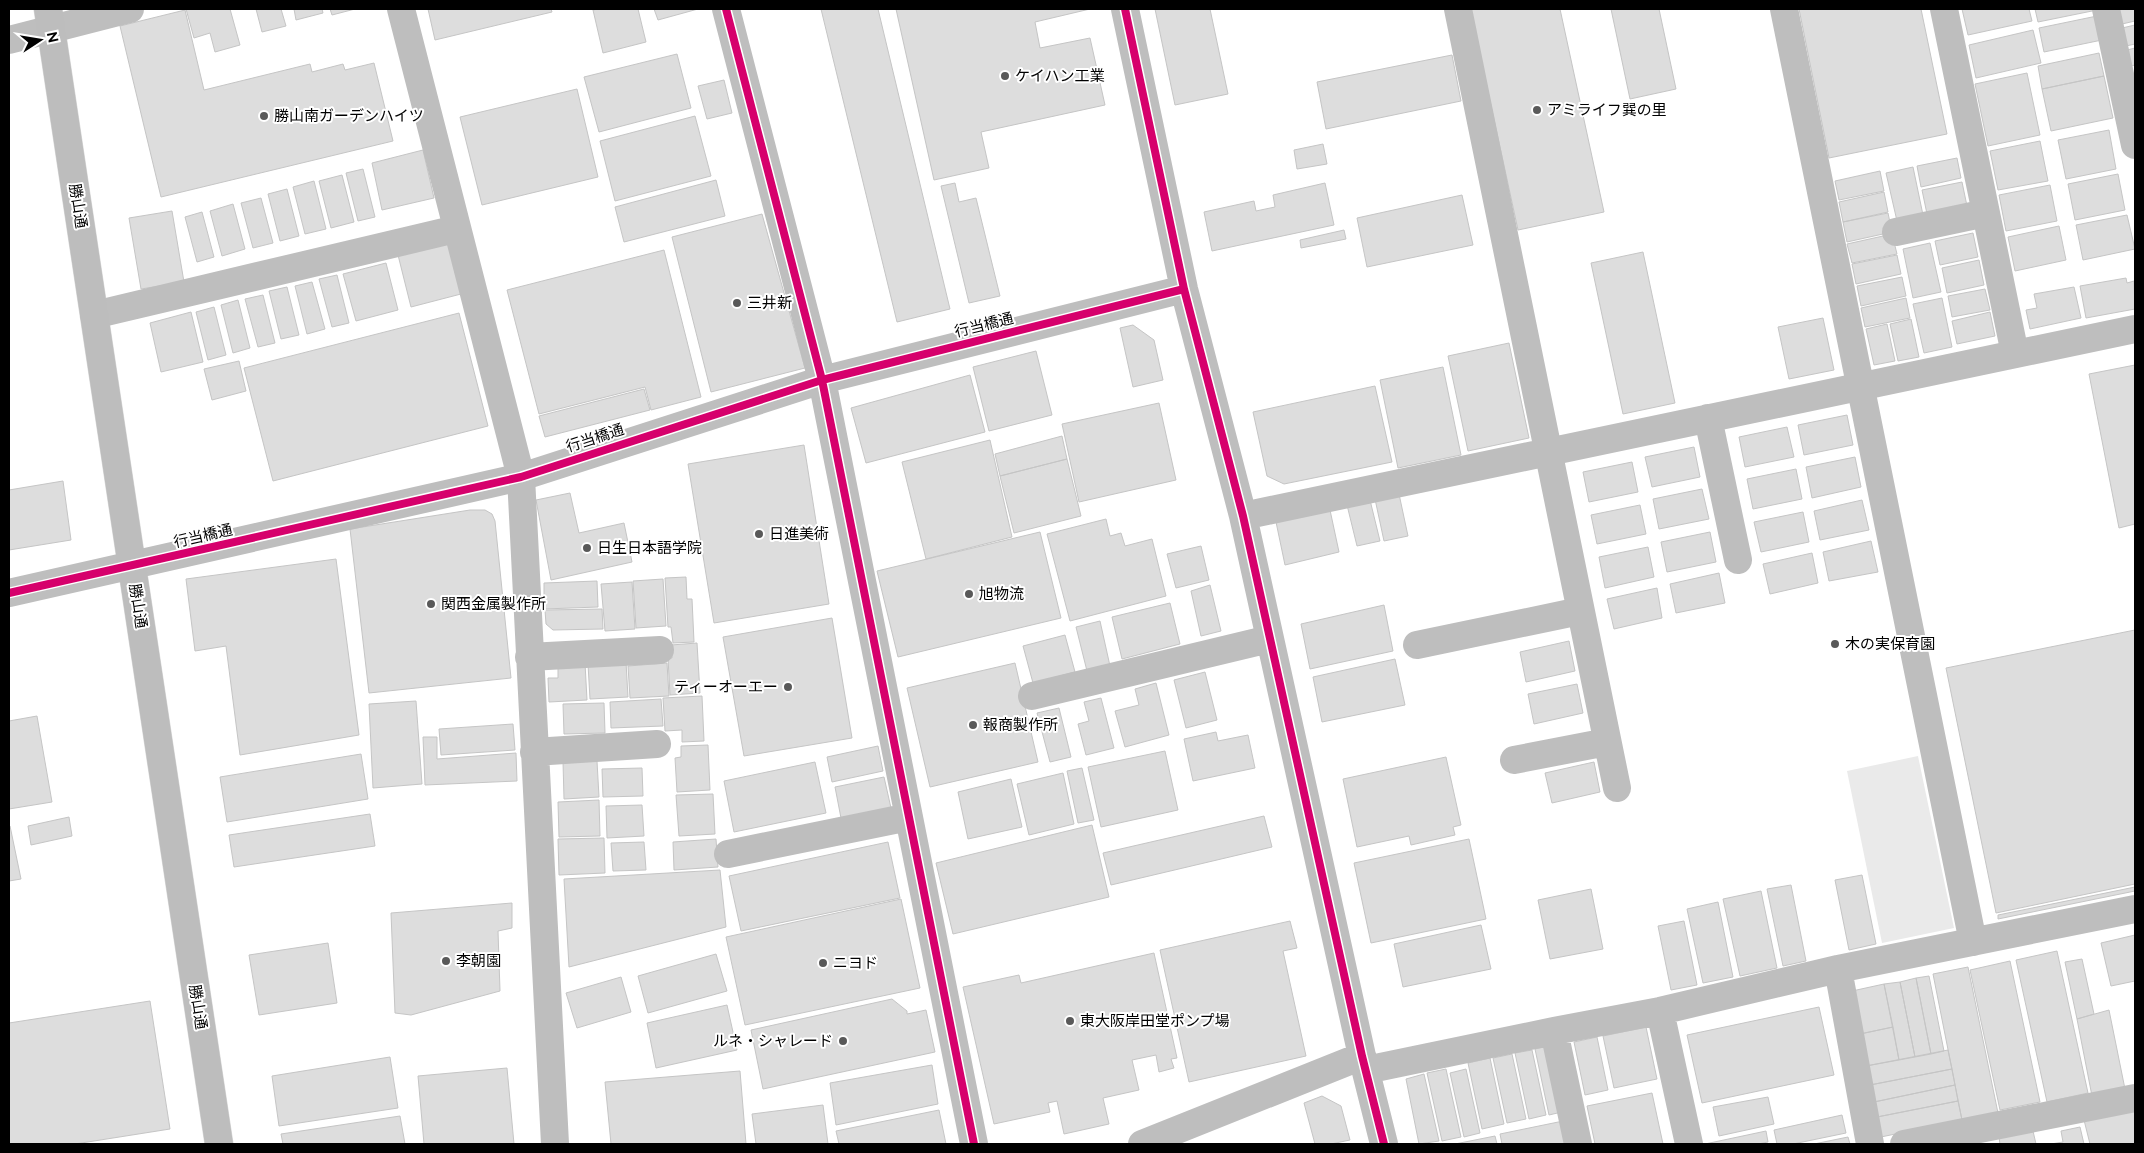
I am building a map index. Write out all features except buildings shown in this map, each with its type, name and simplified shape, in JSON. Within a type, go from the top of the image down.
[{"type":"main road","name":"勝山通","points":[[50,19],[219,1144]]},
{"type":"street","points":[[9,40],[50,19],[130,9]]},
{"type":"street","points":[[401,9],[521,476],[555,1144]]},
{"type":"street","points":[[726,9],[822,380],[974,1144]]},
{"type":"street","points":[[1125,9],[1184,289],[1243,516],[1364,1063],[1384,1144]]},
{"type":"street","points":[[1458,9],[1617,788]]},
{"type":"street","points":[[1784,9],[1973,942]]},
{"type":"street","points":[[1944,9],[2015,354]]},
{"type":"street","points":[[2106,9],[2135,145]]},
{"type":"street","points":[[1896,232],[1986,213]]},
{"type":"street","points":[[94,315],[456,229]]},
{"type":"street","name":"行当橋通","points":[[9,593],[521,476],[822,380],[1184,289]]},
{"type":"street","points":[[1243,516],[2135,330]]},
{"type":"street","points":[[1708,418],[1738,560]]},
{"type":"street","points":[[1417,645],[1580,611]]},
{"type":"street","points":[[1032,696],[1269,639]]},
{"type":"street","points":[[530,657],[660,650]]},
{"type":"street","points":[[1514,760],[1607,742]]},
{"type":"street","points":[[534,752],[657,744]]},
{"type":"street","points":[[728,854],[909,817]]},
{"type":"street","points":[[1142,1144],[1364,1063],[1660,1011],[1838,969],[2135,909]]},
{"type":"street","points":[[1838,969],[1870,1144]]},
{"type":"street","points":[[1660,1011],[1689,1144]]},
{"type":"street","points":[[1554,1030],[1578,1144]]},
{"type":"street","points":[[1904,1144],[2135,1098]]},
{"type":"shaded area","points":[[1918,756],[1954,928],[1882,943],[1847,771]]},
{"type":"cycle path","points":[[726,9],[822,380],[974,1144]]},
{"type":"cycle path","points":[[1125,9],[1184,289],[1243,516],[1362,1056],[1384,1144]]},
{"type":"cycle path","points":[[9,593],[521,477],[822,380],[1184,289]]},
{"type":"place","name":"ケイハン工業","points":[[1005,76]]},
{"type":"place","name":"アミライフ巽の里","points":[[1537,110]]},
{"type":"place","name":"勝山南ガーデンハイツ","points":[[264,116]]},
{"type":"place","name":"三井新","points":[[737,303]]},
{"type":"place","name":"日進美術","points":[[759,534]]},
{"type":"place","name":"日生日本語学院","points":[[587,548]]},
{"type":"place","name":"旭物流","points":[[969,594]]},
{"type":"place","name":"関西金属製作所","points":[[431,604]]},
{"type":"place","name":"木の実保育園","points":[[1835,644]]},
{"type":"place","name":"ティーオーエー","points":[[788,687]]},
{"type":"place","name":"報商製作所","points":[[973,725]]},
{"type":"place","name":"李朝園","points":[[446,961]]},
{"type":"place","name":"ニヨド","points":[[823,963]]},
{"type":"place","name":"東大阪岸田堂ポンプ場","points":[[1070,1021]]},
{"type":"place","name":"ルネ・シャレード","points":[[843,1041]]}]
